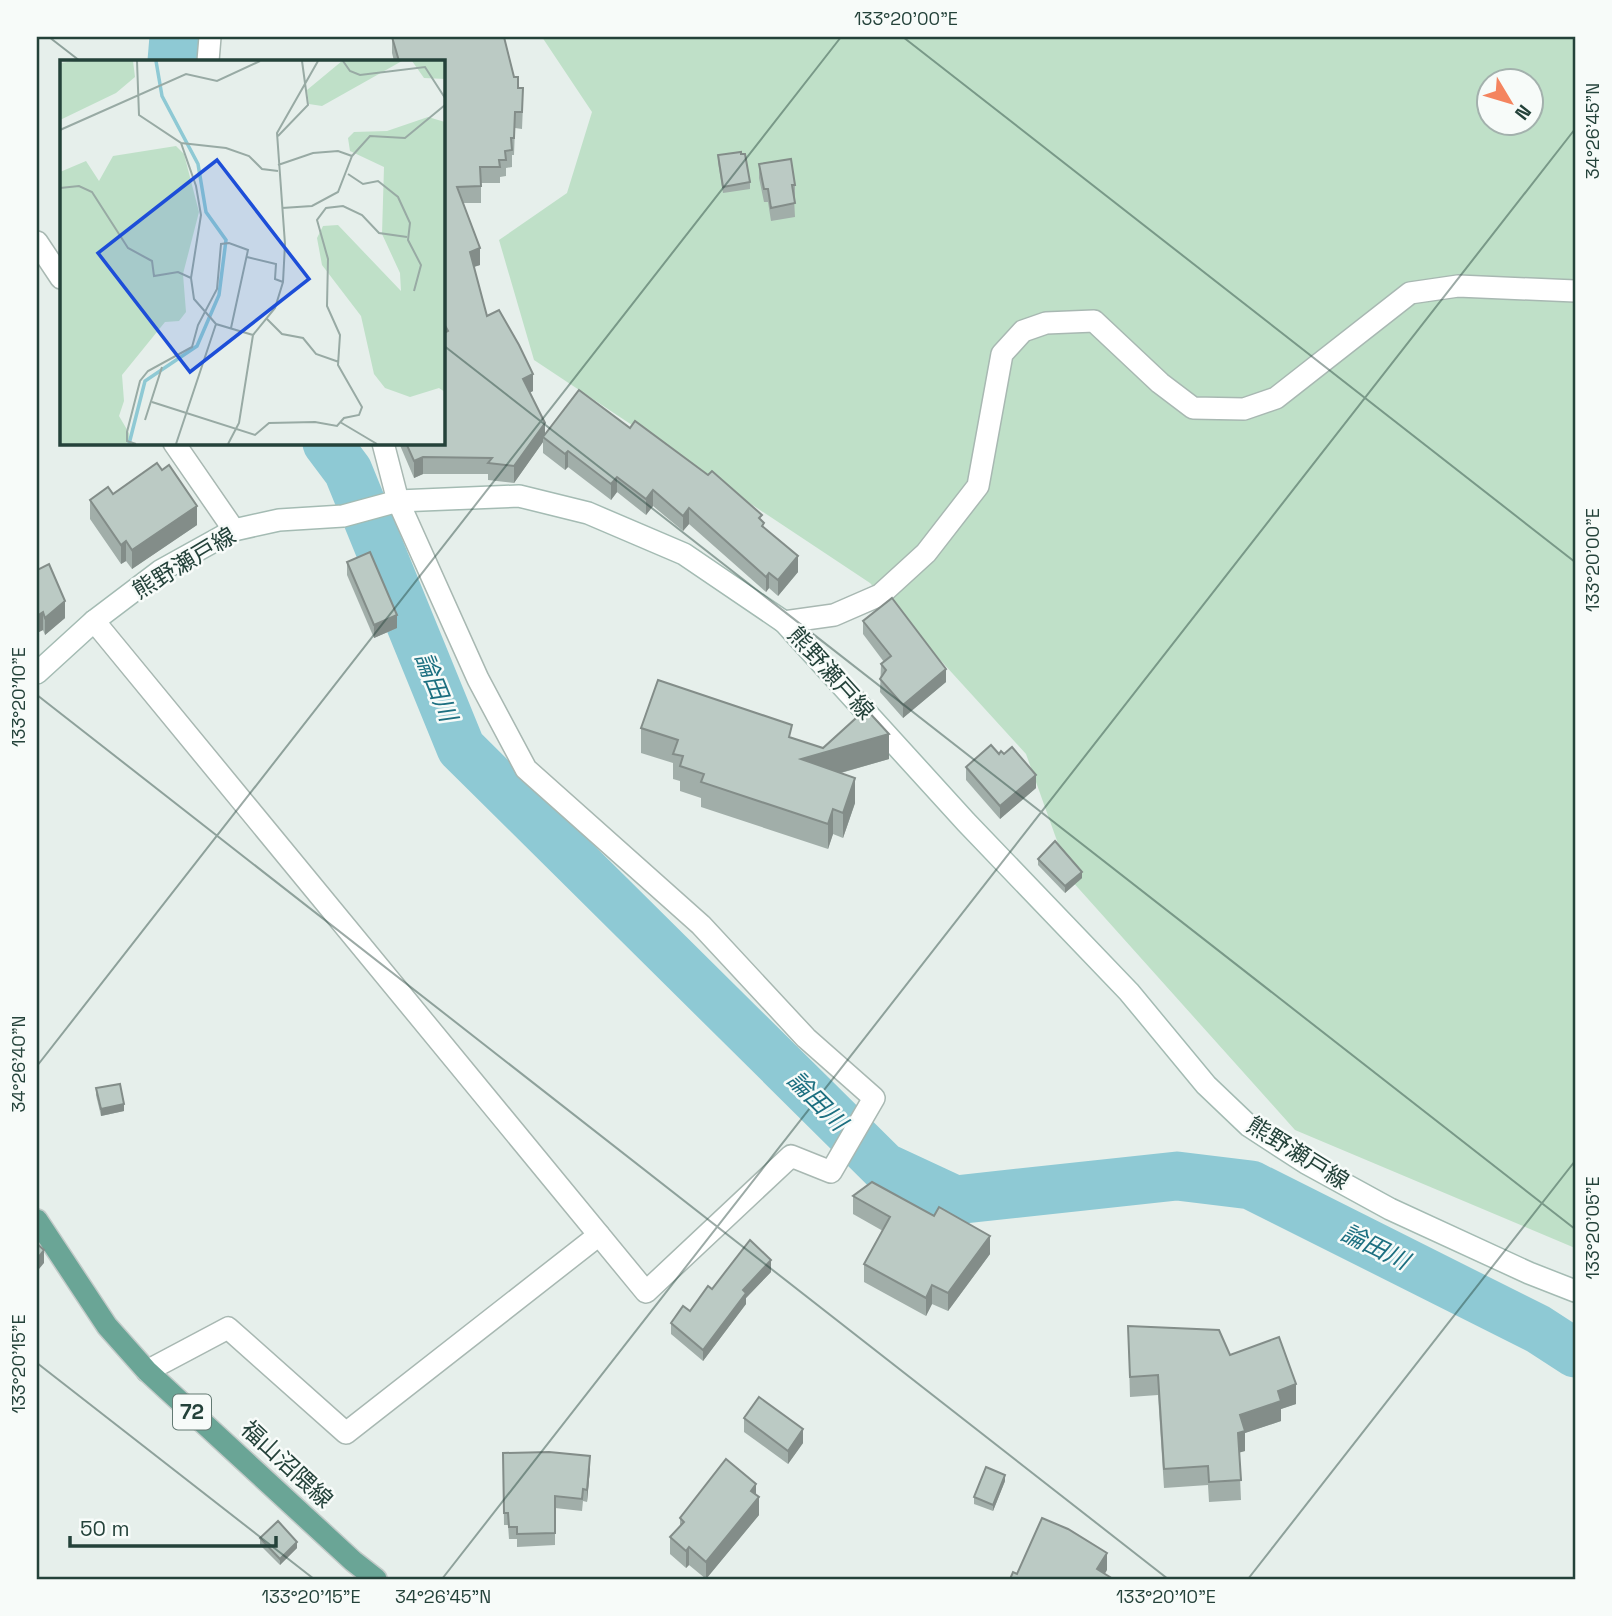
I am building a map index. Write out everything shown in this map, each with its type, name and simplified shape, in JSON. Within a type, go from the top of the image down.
[{"type":"main road","name":"福山沼隈線","points":[[37,1220],[107,1326],[147,1371],[376,1579]]},
{"type":"street","points":[[208,60],[210,37]]},
{"type":"street","points":[[37,242],[60,276]]},
{"type":"street","points":[[784,622],[834,615],[880,595],[926,553],[978,486],[1002,354],[1023,331],[1046,323],[1094,321],[1160,383],[1193,408],[1244,409],[1276,398],[1410,293],[1458,286],[1575,291]]},
{"type":"street","points":[[175,444],[234,530]]},
{"type":"street","points":[[94,621],[646,1292],[791,1156],[831,1172],[874,1098],[806,1038],[701,925],[526,769],[478,679],[398,501],[383,444]]},
{"type":"street","name":"熊野瀬戸線","points":[[37,673],[94,621],[160,571],[234,530],[279,520],[343,516],[398,501],[519,496],[588,513],[684,554],[784,622],[966,822],[1129,992],[1206,1085],[1250,1126],[1307,1163],[1390,1209],[1529,1273],[1575,1291]]},
{"type":"street","points":[[147,1371],[228,1328],[346,1433],[599,1235]]},
{"type":"green space","points":[[542,37],[1575,37],[1575,1248],[1295,1130],[1071,880],[1026,754],[870,583],[534,360],[499,240],[567,193],[592,112]]},
{"type":"building","points":[[392,37],[504,37],[514,77],[518,77],[518,88],[523,88],[522,112],[515,112],[512,150],[505,151],[506,160],[499,160],[500,167],[480,167],[481,186],[457,187],[480,248],[470,252],[487,316],[499,310],[519,345],[533,374],[523,379],[545,423],[514,466],[488,463],[492,458],[423,457],[414,461],[406,444],[444,444],[444,333],[448,331],[444,324],[444,60],[399,60]]},
{"type":"building","points":[[741,152],[745,154],[750,182],[723,187],[718,155]]},
{"type":"building","points":[[791,159],[795,203],[771,208],[768,189],[764,189],[759,164]]},
{"type":"building","points":[[579,390],[630,428],[635,421],[708,475],[712,471],[762,515],[759,518],[764,523],[762,526],[798,556],[778,580],[769,573],[766,577],[689,508],[683,516],[653,490],[646,499],[617,477],[611,484],[568,451],[565,454],[543,437]]},
{"type":"building","points":[[157,463],[162,470],[169,465],[197,506],[132,550],[126,541],[121,545],[90,500],[108,487],[113,494]]},
{"type":"building","points":[[370,552],[397,615],[374,625],[347,562]]},
{"type":"building","points":[[49,564],[65,601],[45,618],[43,612],[37,616],[37,570]]},
{"type":"building","points":[[892,598],[946,669],[903,705],[880,679],[886,670],[881,664],[891,656],[863,621]]},
{"type":"building","points":[[658,680],[792,725],[789,737],[823,748],[866,709],[889,734],[801,759],[855,778],[843,813],[833,809],[828,824],[701,782],[704,774],[680,766],[683,756],[673,754],[678,740],[641,728]]},
{"type":"building","points":[[991,745],[999,754],[1001,751],[1004,754],[1012,747],[1036,775],[1000,806],[966,767]]},
{"type":"building","points":[[1055,841],[1082,872],[1065,886],[1038,859]]},
{"type":"building","points":[[120,1084],[124,1104],[101,1109],[96,1088]]},
{"type":"building","points":[[872,1182],[934,1216],[939,1207],[990,1236],[948,1293],[932,1285],[926,1298],[864,1264],[890,1217],[853,1196]]},
{"type":"building","points":[[750,1240],[771,1260],[743,1290],[746,1293],[703,1350],[671,1323],[683,1306],[690,1311],[708,1286],[712,1289]]},
{"type":"building","points":[[37,1244],[44,1250],[37,1259]]},
{"type":"building","points":[[1128,1326],[1219,1330],[1230,1355],[1279,1337],[1296,1384],[1278,1391],[1281,1401],[1240,1415],[1245,1431],[1238,1433],[1241,1480],[1209,1482],[1208,1466],[1164,1469],[1158,1375],[1130,1377]]},
{"type":"building","points":[[759,1397],[803,1429],[788,1451],[744,1418]]},
{"type":"building","points":[[549,1452],[590,1456],[587,1490],[583,1489],[582,1499],[555,1496],[555,1533],[517,1534],[517,1527],[509,1527],[508,1513],[504,1513],[503,1453]]},
{"type":"building","points":[[726,1459],[756,1484],[751,1491],[759,1497],[706,1562],[689,1547],[686,1551],[670,1537],[684,1522],[680,1518]]},
{"type":"building","points":[[986,1467],[1005,1475],[993,1505],[974,1497]]},
{"type":"building","points":[[1042,1518],[1068,1529],[1107,1553],[1097,1569],[1113,1579],[1010,1579],[1013,1572],[1017,1574]]},
{"type":"building","points":[[278,1521],[297,1542],[280,1559],[260,1538]]},
{"type":"waterway","name":"論田川","points":[[172,60],[174,37]]},
{"type":"waterway","name":"論田川","points":[[328,444],[348,471],[461,748],[884,1167],[955,1200],[1177,1176],[1251,1185],[1538,1329],[1575,1353]]}]
